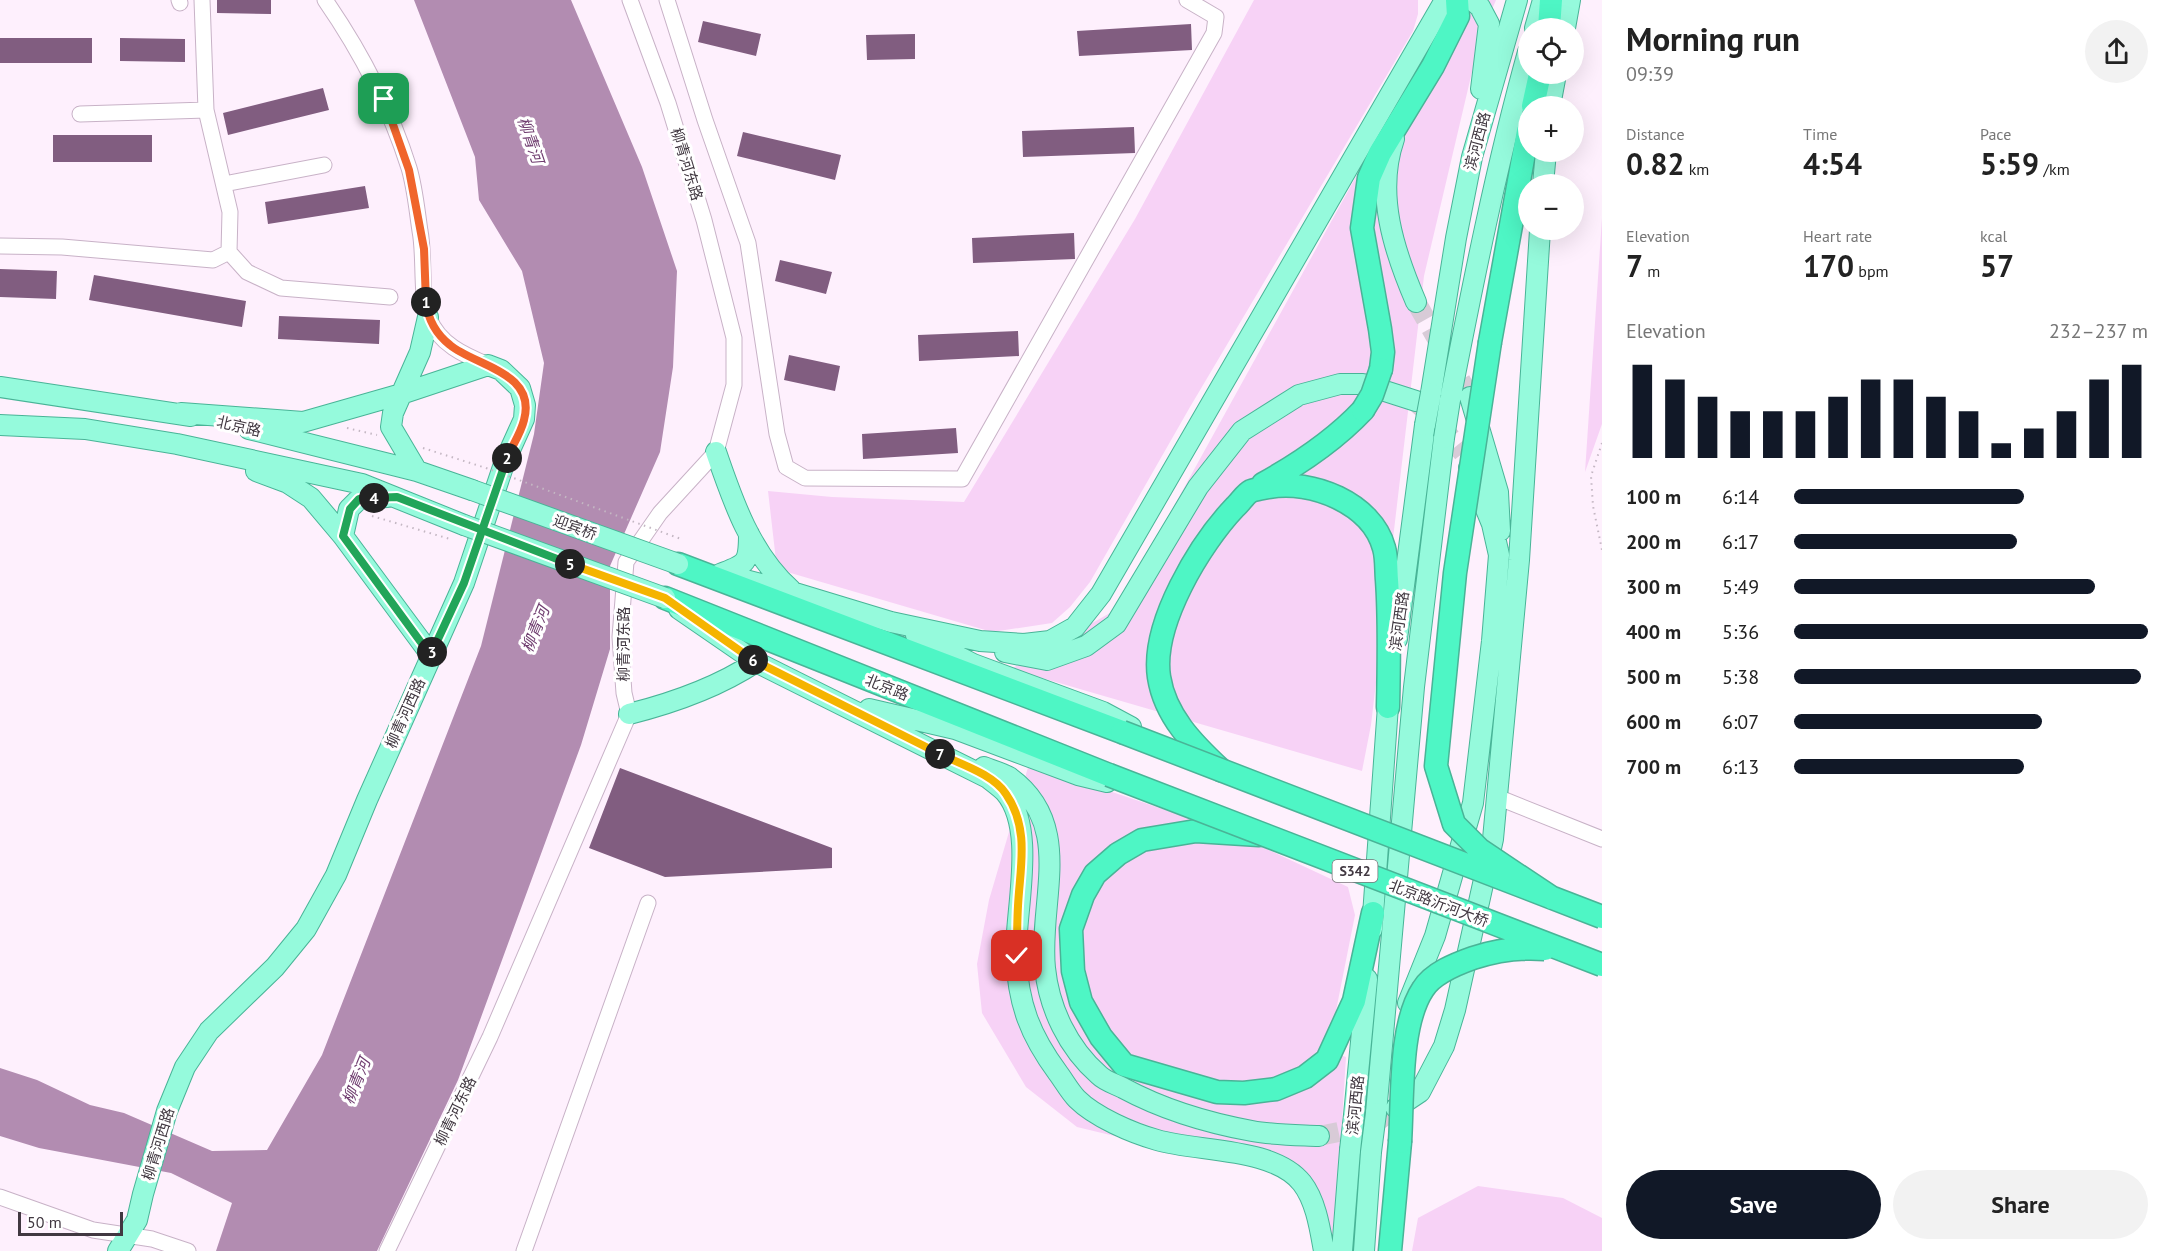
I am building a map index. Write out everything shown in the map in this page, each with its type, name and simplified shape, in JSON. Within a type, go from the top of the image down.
[{"type":"highway","points":[[1221,770],[1179,727],[1165,699],[1158,676],[1161,640],[1176,596],[1202,549],[1226,517],[1251,491],[1286,471],[1343,432],[1363,410],[1372,395],[1381,369],[1383,352],[1362,228],[1369,178],[1380,153],[1433,66],[1458,16],[1457,0]]},
{"type":"highway","points":[[1550,18],[1551,0]]},
{"type":"highway","points":[[1522,162],[1490,342],[1455,573],[1436,766],[1454,824],[1480,850],[1552,898]]},
{"type":"highway","points":[[1251,491],[1281,485],[1315,489],[1343,500],[1370,522],[1384,547],[1390,618],[1388,707]]},
{"type":"highway","points":[[678,564],[1602,917]]},
{"type":"highway","name":"北京路","points":[[665,598],[1108,775]]},
{"type":"highway","name":"北京路沂河大桥","points":[[1108,775],[1602,965]]},
{"type":"highway","points":[[1263,835],[1196,831],[1142,840],[1118,854],[1095,874],[1083,896],[1071,929],[1073,971],[1081,1002],[1101,1037],[1124,1065],[1217,1092],[1244,1093],[1276,1089],[1305,1077],[1327,1060],[1354,1001],[1374,913]]},
{"type":"highway","points":[[1390,1251],[1406,1042],[1411,1016],[1424,988],[1452,965],[1487,954],[1522,948],[1565,951]]},
{"type":"main road","points":[[891,622],[980,641],[1024,644],[1050,641],[1075,627],[1101,594],[1445,0]]},
{"type":"main road","points":[[1472,0],[1490,24],[1472,157]]},
{"type":"main road","name":"滨河西路","points":[[1364,1251],[1414,687],[1444,438],[1432,398],[1456,238],[1472,157],[1516,0]]},
{"type":"main road","points":[[1538,18],[1543,0]]},
{"type":"main road","points":[[1566,18],[1570,0]]},
{"type":"main road","name":"滨河西路","points":[[1342,1251],[1374,913],[1388,707],[1425,425],[1485,225],[1519,84]]},
{"type":"main road","points":[[1400,120],[1389,155],[1386,181],[1388,219],[1396,251],[1416,302]]},
{"type":"main road","points":[[1396,1108],[1420,1092],[1444,1046],[1472,937],[1492,838],[1503,706],[1519,560],[1539,240]]},
{"type":"main road","points":[[417,471],[391,427],[393,413],[420,352],[428,317]]},
{"type":"main road","points":[[181,413],[303,422],[401,394],[488,365]]},
{"type":"main road","name":"柳青河西路","points":[[124,1246],[130,1217],[142,1194],[167,1111],[185,1067],[209,1031],[275,967],[306,929],[336,875],[464,583],[506,461],[524,419],[525,405],[520,388],[501,370],[488,365]]},
{"type":"main road","points":[[980,641],[1012,654],[1047,660],[1086,646],[1116,624],[1198,487],[1242,431],[1299,395],[1340,384],[1363,384],[1432,398]]},
{"type":"main road","name":"北京路","points":[[0,387],[181,413],[417,471],[472,490]]},
{"type":"main road","points":[[1379,1082],[1435,936],[1473,803],[1492,641],[1501,517],[1498,492],[1470,398]]},
{"type":"main road","name":"北京路","points":[[0,424],[85,429],[177,444],[362,484],[397,497],[461,533]]},
{"type":"main road","points":[[177,444],[288,483],[311,498],[343,536],[431,656]]},
{"type":"main road","points":[[716,452],[727,485],[760,557],[773,574],[792,592]]},
{"type":"main road","points":[[1463,453],[1492,524],[1499,555]]},
{"type":"main road","name":"迎宾桥","points":[[472,490],[678,564],[792,592],[891,622]]},
{"type":"main road","points":[[343,536],[350,509],[359,499],[397,497]]},
{"type":"main road","points":[[461,533],[665,598],[756,662],[843,703],[988,778],[1006,793],[1020,823],[1024,847],[1018,905],[1017,956],[1022,1006],[1038,1046],[1077,1099],[1112,1123],[1157,1141],[1251,1155],[1275,1162],[1302,1182],[1318,1217],[1324,1251]]},
{"type":"main road","points":[[720,574],[741,566],[749,556],[749,534]]},
{"type":"main road","points":[[891,622],[974,664],[1103,711],[1175,752]]},
{"type":"main road","points":[[719,638],[734,655],[728,676]]},
{"type":"main road","points":[[629,714],[668,704],[741,672],[756,662]]},
{"type":"main road","points":[[843,703],[955,729],[1078,775],[1164,796]]},
{"type":"main road","points":[[914,741],[1008,777],[1034,801],[1048,833],[1050,865],[1045,967],[1053,1007],[1069,1040],[1100,1076],[1146,1101],[1210,1121],[1253,1131],[1319,1136]]},
{"type":"street","points":[[202,0],[206,110],[230,212],[229,252],[247,272],[281,288],[390,297]]},
{"type":"street","points":[[325,0],[348,33],[384,99],[409,170],[424,249],[428,317]]},
{"type":"street","name":"柳青河东路","points":[[387,1251],[490,1037],[629,714],[624,693],[620,637],[626,562],[660,513],[716,452],[734,385],[734,338],[704,220],[668,103],[630,0]]},
{"type":"street","points":[[669,0],[705,120],[748,243],[777,434],[786,467],[805,478],[962,479],[1214,33],[1216,17],[1186,0]]},
{"type":"street","points":[[80,114],[206,110]]},
{"type":"street","points":[[224,184],[324,165]]},
{"type":"street","points":[[0,246],[62,247],[213,260],[229,252]]},
{"type":"street","name":"柳青河西路","points":[[428,317],[439,335],[451,346],[488,365]]},
{"type":"street","points":[[1497,797],[1602,839]]},
{"type":"street","points":[[524,1251],[648,903]]},
{"type":"street","points":[[0,1187],[86,1217],[124,1246]]},
{"type":"street","points":[[0,1197],[93,1230],[124,1246],[154,1251]]},
{"type":"street","points":[[124,1246],[152,1239],[188,1251]]},
{"type":"path","points":[[1602,443],[1591,476],[1593,506],[1602,550]]},
{"type":"path","points":[[486,468],[681,539]]},
{"type":"path","points":[[350,509],[461,533]]},
{"type":"shaded area","points":[[1254,0],[1418,0],[1418,14],[1413,31],[1190,407],[1090,582],[1070,607],[1052,623],[992,632],[777,569],[768,491],[832,497],[964,502],[1135,219]]},
{"type":"shaded area","points":[[1475,0],[1496,0],[1480,38],[1424,276],[1371,725],[1362,771],[1011,669],[1117,609],[1363,164],[1355,198],[1376,190],[1394,174],[1398,145],[1468,22]]},
{"type":"shaded area","points":[[1602,218],[1602,424],[1585,472]]},
{"type":"shaded area","points":[[1029,764],[1228,831],[1348,887],[1355,915],[1328,1051],[1346,1057],[1334,1249],[1285,1169],[1189,1154],[1077,1127],[1026,1087],[982,1013],[977,964],[989,900]]},
{"type":"shaded area","points":[[1478,1186],[1563,1198],[1602,1218],[1602,1251],[1412,1251],[1418,1218]]},
{"type":"water","name":"柳青河","points":[[414,0],[571,0],[642,167],[677,271],[673,367],[660,452],[610,566],[610,649],[581,745],[458,1080],[377,1251],[216,1251],[232,1203],[171,1173],[39,1148],[0,1136],[0,1068],[37,1080],[90,1105],[124,1113],[212,1151],[267,1150],[322,1055],[481,646],[534,434],[544,363],[522,271],[479,200],[475,157]]},
{"type":"building","points":[[217,0],[271,0],[271,14],[217,13]]},
{"type":"building","points":[[703,21],[761,34],[756,56],[698,42]]},
{"type":"building","points":[[1191,24],[1192,50],[1079,56],[1077,31]]},
{"type":"building","points":[[915,34],[915,59],[867,60],[866,35]]},
{"type":"building","points":[[0,38],[92,38],[92,63],[0,63]]},
{"type":"building","points":[[120,38],[185,39],[185,62],[120,61]]},
{"type":"building","points":[[323,88],[329,110],[228,135],[223,113]]},
{"type":"building","points":[[1134,127],[1135,153],[1023,157],[1022,131]]},
{"type":"building","points":[[743,132],[841,155],[835,180],[737,156]]},
{"type":"building","points":[[53,135],[152,135],[152,162],[53,162]]},
{"type":"building","points":[[365,186],[369,208],[268,224],[265,202]]},
{"type":"building","points":[[1074,233],[1075,259],[973,263],[972,238]]},
{"type":"building","points":[[780,260],[832,272],[826,294],[775,281]]},
{"type":"building","points":[[0,269],[57,271],[56,299],[0,297]]},
{"type":"building","points":[[94,275],[246,301],[242,327],[89,300]]},
{"type":"building","points":[[279,316],[380,320],[379,344],[278,339]]},
{"type":"building","points":[[1018,331],[1019,356],[919,361],[918,335]]},
{"type":"building","points":[[789,355],[840,366],[835,391],[784,380]]},
{"type":"building","points":[[956,428],[958,453],[863,459],[862,434]]},
{"type":"building","points":[[620,768],[832,848],[832,868],[665,877],[589,848]]},
{"type":"tunnel","points":[[1416,302],[1470,397]]},
{"type":"tunnel","points":[[1416,402],[1438,422],[1463,453]]},
{"type":"tunnel","points":[[1319,1136],[1372,1125],[1396,1108]]},
{"type":"route","points":[[384,99],[409,170],[424,249],[428,317],[439,335],[451,346],[501,370],[520,388],[525,405],[524,419],[506,461],[484,522],[464,583],[431,656],[343,536],[350,509],[359,499],[397,497],[464,525],[531,549],[665,598],[756,662],[843,703],[988,778],[1006,793],[1020,823],[1024,847],[1018,905],[1017,956]]}]
